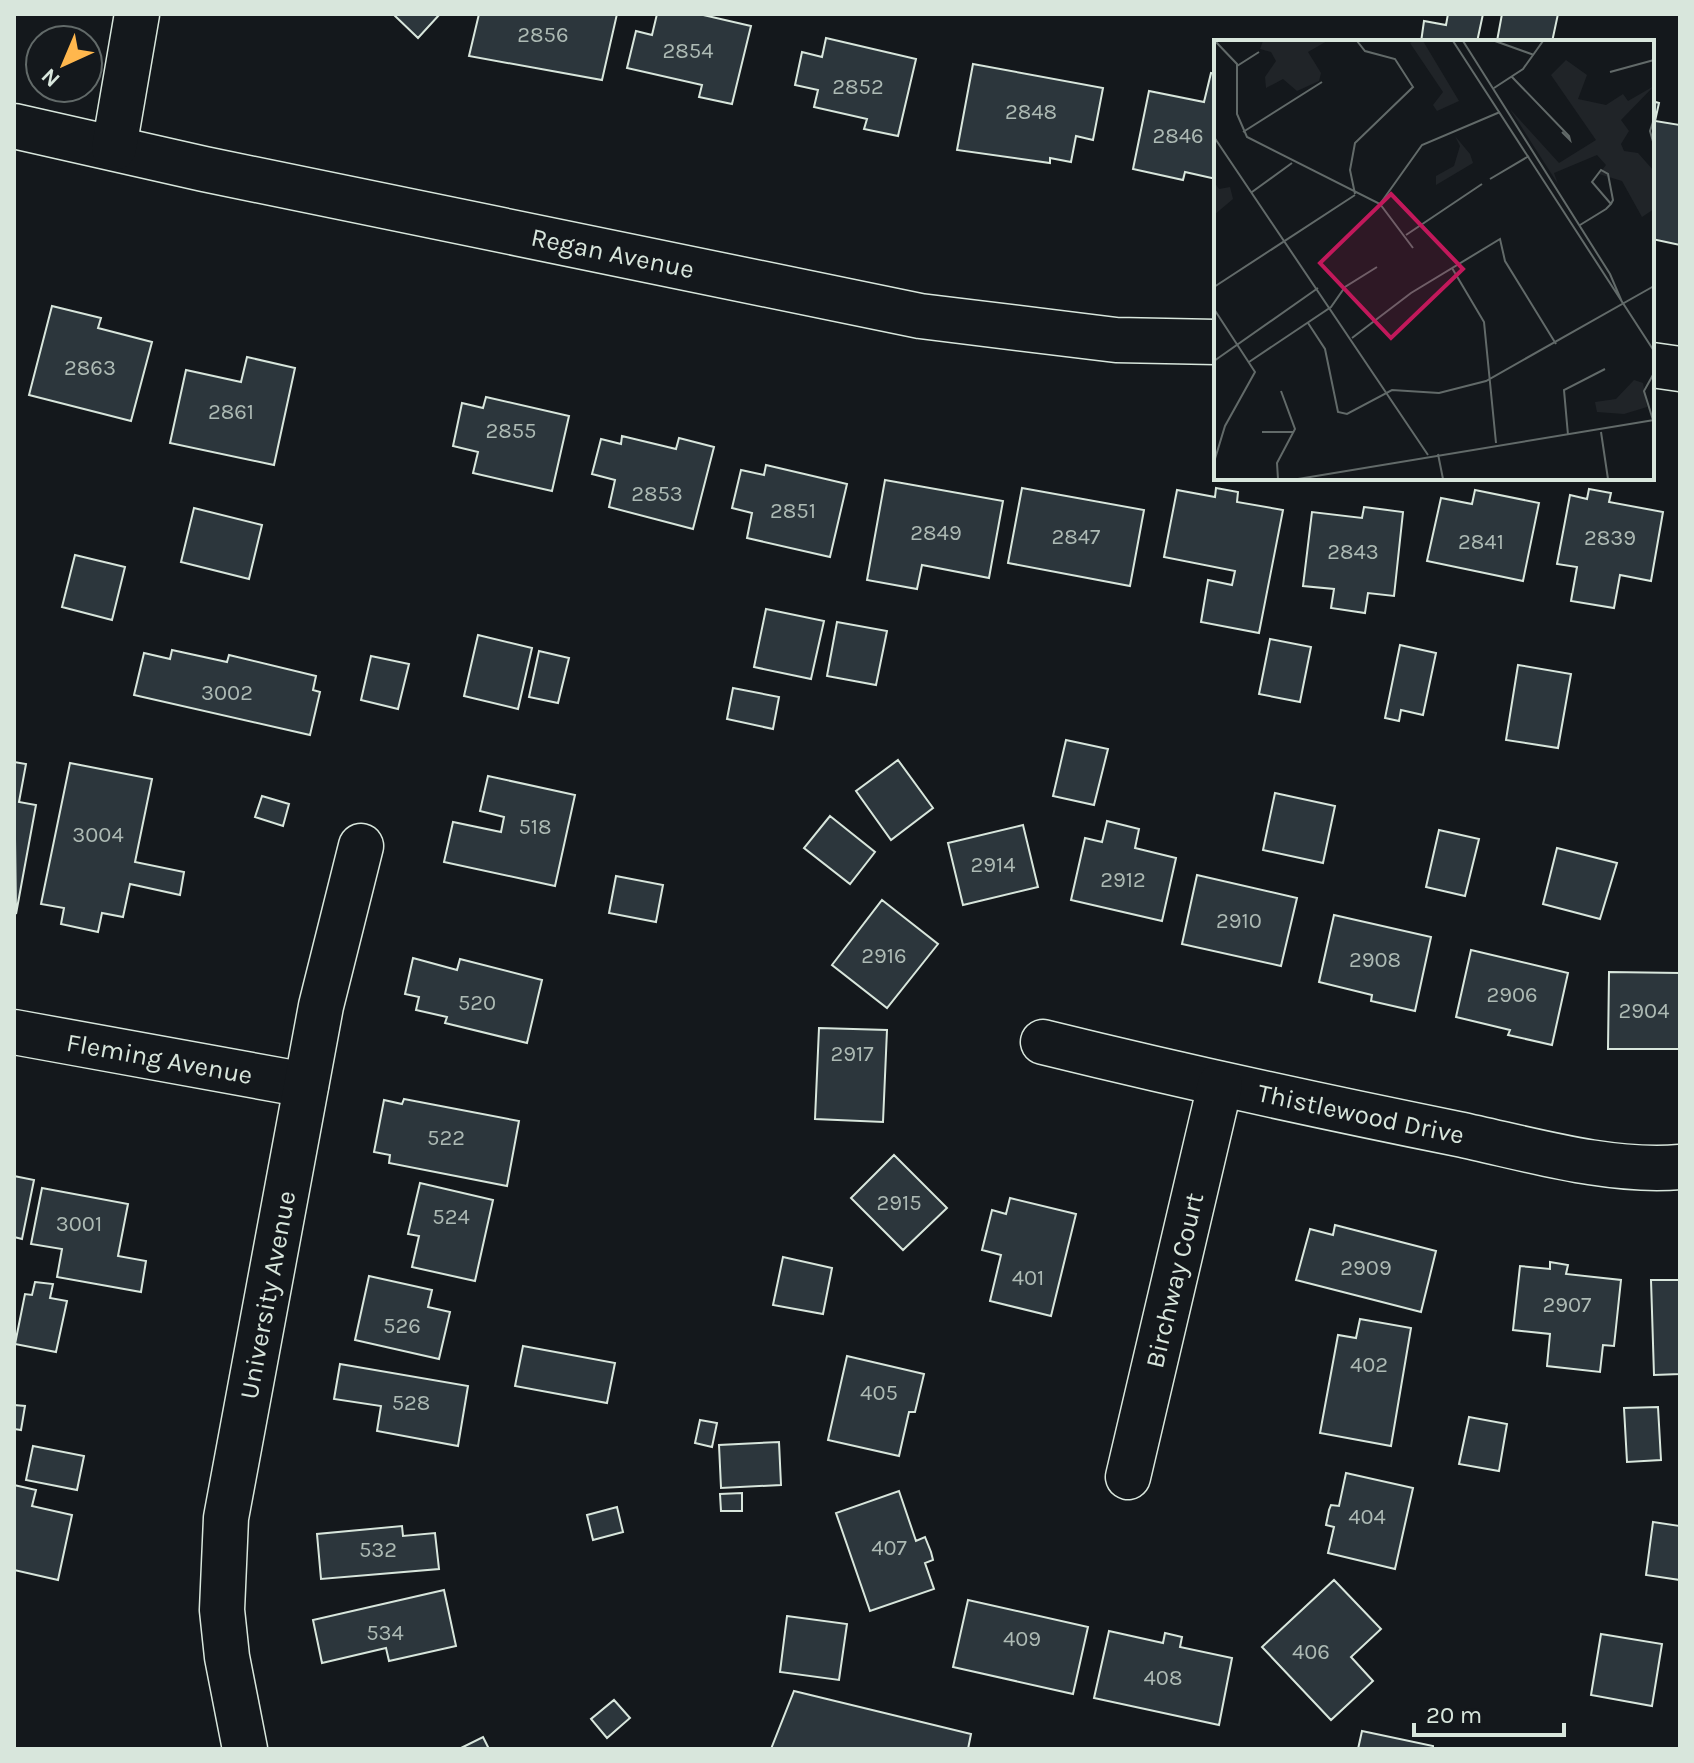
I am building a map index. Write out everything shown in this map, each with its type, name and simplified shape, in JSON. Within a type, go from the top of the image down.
[{"type":"street","points":[[114,148],[137,14]]},
{"type":"street","name":"Regan Avenue","points":[[14,126],[920,316],[1116,340],[1214,342]]},
{"type":"street","points":[[1654,365],[1680,369]]},
{"type":"street","name":"University Avenue","points":[[245,1749],[227,1657],[222,1561],[226,1518],[306,1085],[361,846]]},
{"type":"street","name":"Fleming Avenue","points":[[14,1032],[306,1085]]},
{"type":"street","name":"Thistlewood Drive","points":[[1043,1042],[1220,1085],[1574,1159],[1661,1169],[1680,1167]]},
{"type":"street","name":"Birchway Court","points":[[1128,1477],[1220,1085]]},
{"type":"building","points":[[393,14],[440,14],[418,38]]},
{"type":"building","points":[[479,14],[617,14],[602,80],[469,56]]},
{"type":"building","points":[[657,14],[699,14],[751,26],[732,104],[699,97],[702,85],[627,68],[636,31],[652,35]]},
{"type":"building","points":[[1448,14],[1483,14],[1477,40],[1421,40],[1424,21],[1446,25]]},
{"type":"building","points":[[1502,14],[1558,14],[1552,40],[1497,40]]},
{"type":"building","points":[[826,38],[916,59],[898,136],[864,129],[867,119],[814,107],[818,90],[795,85],[802,52],[822,57]]},
{"type":"building","points":[[973,64],[1103,88],[1093,140],[1076,136],[1071,162],[1050,158],[1050,163],[957,150]]},
{"type":"building","points":[[1211,73],[1214,74],[1214,179],[1185,172],[1183,180],[1133,169],[1149,91],[1204,102]]},
{"type":"building","points":[[1654,102],[1659,103],[1655,121],[1680,125],[1680,245],[1654,239]]},
{"type":"building","points":[[52,306],[101,318],[98,328],[152,342],[131,421],[29,395]]},
{"type":"building","points":[[247,357],[295,368],[274,465],[170,443],[186,370],[241,382]]},
{"type":"building","points":[[486,397],[569,416],[552,491],[473,473],[478,452],[453,446],[462,403],[483,408]]},
{"type":"building","points":[[622,436],[676,449],[679,438],[714,447],[693,529],[609,507],[615,480],[592,474],[601,439],[621,444]]},
{"type":"building","points":[[766,465],[847,484],[830,557],[747,538],[752,513],[732,508],[741,470],[764,475]]},
{"type":"building","points":[[885,480],[1003,501],[989,578],[922,565],[917,589],[867,580]]},
{"type":"building","points":[[1022,488],[1144,510],[1130,586],[1008,563]]},
{"type":"building","points":[[1216,488],[1238,492],[1237,502],[1283,510],[1259,633],[1201,622],[1208,580],[1232,585],[1235,571],[1164,557],[1177,490],[1215,497]]},
{"type":"building","points":[[1589,489],[1611,493],[1609,502],[1663,512],[1651,581],[1620,575],[1614,608],[1571,601],[1577,567],[1557,564],[1570,495],[1587,499]]},
{"type":"building","points":[[1475,490],[1539,503],[1523,581],[1427,561],[1441,498],[1472,504]]},
{"type":"building","points":[[1364,507],[1403,512],[1394,596],[1368,593],[1365,613],[1331,608],[1334,589],[1303,586],[1312,512],[1362,518]]},
{"type":"building","points":[[194,508],[262,525],[249,579],[181,562]]},
{"type":"building","points":[[75,555],[125,567],[112,620],[62,607]]},
{"type":"building","points":[[766,609],[824,621],[811,679],[754,667]]},
{"type":"building","points":[[837,622],[887,631],[876,685],[827,676]]},
{"type":"building","points":[[478,635],[532,648],[518,709],[464,696]]},
{"type":"building","points":[[1270,639],[1311,647],[1300,702],[1259,694]]},
{"type":"building","points":[[1400,645],[1436,653],[1423,715],[1401,710],[1399,721],[1385,718]]},
{"type":"building","points":[[172,650],[227,662],[229,655],[316,676],[313,690],[320,692],[310,735],[134,695],[144,653],[170,659]]},
{"type":"building","points":[[539,651],[569,658],[558,703],[529,697]]},
{"type":"building","points":[[371,656],[409,664],[398,709],[361,700]]},
{"type":"building","points":[[1518,665],[1571,674],[1558,748],[1506,740]]},
{"type":"building","points":[[733,688],[779,697],[773,729],[727,719]]},
{"type":"building","points":[[1066,740],[1108,749],[1094,805],[1053,796]]},
{"type":"building","points":[[898,760],[933,808],[891,840],[856,791]]},
{"type":"building","points":[[14,762],[26,764],[19,802],[36,805],[16,914]]},
{"type":"building","points":[[70,763],[152,779],[135,862],[184,872],[180,895],[130,884],[123,917],[102,913],[98,932],[61,924],[64,908],[41,904]]},
{"type":"building","points":[[488,776],[575,795],[555,886],[444,862],[453,822],[501,832],[504,817],[480,811]]},
{"type":"building","points":[[1275,793],[1335,806],[1323,863],[1263,850]]},
{"type":"building","points":[[262,796],[289,804],[283,826],[255,817]]},
{"type":"building","points":[[830,816],[875,852],[850,884],[804,848]]},
{"type":"building","points":[[1107,821],[1139,829],[1135,848],[1176,858],[1162,921],[1071,900],[1085,838],[1102,842]]},
{"type":"building","points":[[1023,825],[1038,887],[963,905],[948,843]]},
{"type":"building","points":[[1439,830],[1479,839],[1465,896],[1426,887]]},
{"type":"building","points":[[1557,848],[1617,863],[1600,919],[1543,904]]},
{"type":"building","points":[[1197,875],[1297,898],[1281,966],[1182,944]]},
{"type":"building","points":[[616,876],[663,885],[656,922],[609,913]]},
{"type":"building","points":[[882,900],[938,944],[887,1008],[832,965]]},
{"type":"building","points":[[1334,915],[1431,937],[1415,1011],[1371,1001],[1372,995],[1319,982]]},
{"type":"building","points":[[1471,950],[1568,973],[1552,1045],[1508,1035],[1510,1030],[1456,1017]]},
{"type":"building","points":[[413,958],[457,970],[460,959],[542,980],[527,1043],[445,1023],[447,1017],[416,1010],[419,997],[405,994]]},
{"type":"building","points":[[1609,972],[1680,973],[1680,1049],[1608,1049]]},
{"type":"building","points":[[819,1028],[887,1030],[883,1122],[815,1119]]},
{"type":"building","points":[[404,1099],[519,1121],[507,1186],[389,1163],[390,1155],[374,1152],[384,1100],[402,1104]]},
{"type":"building","points":[[894,1155],[947,1208],[903,1250],[851,1198]]},
{"type":"building","points":[[14,1176],[34,1180],[22,1239],[14,1237]]},
{"type":"building","points":[[420,1183],[493,1200],[475,1281],[412,1267],[419,1236],[408,1234]]},
{"type":"building","points":[[42,1188],[128,1204],[118,1256],[146,1261],[141,1292],[57,1277],[62,1249],[31,1244]]},
{"type":"building","points":[[1010,1198],[1076,1214],[1051,1316],[990,1301],[1001,1255],[982,1250],[992,1210],[1006,1214]]},
{"type":"building","points":[[1335,1225],[1436,1251],[1421,1312],[1296,1280],[1310,1229],[1333,1235]]},
{"type":"building","points":[[783,1257],[832,1268],[823,1314],[773,1305]]},
{"type":"building","points":[[1550,1262],[1568,1265],[1566,1274],[1621,1280],[1614,1346],[1603,1345],[1600,1372],[1547,1366],[1550,1334],[1513,1330],[1520,1266],[1550,1269]]},
{"type":"building","points":[[369,1276],[432,1290],[428,1307],[450,1312],[439,1359],[355,1340]]},
{"type":"building","points":[[1651,1280],[1680,1280],[1680,1374],[1654,1375]]},
{"type":"building","points":[[35,1282],[53,1284],[50,1298],[67,1301],[56,1352],[15,1344],[25,1294],[32,1295]]},
{"type":"building","points":[[1360,1319],[1411,1328],[1391,1446],[1320,1433],[1338,1335],[1356,1338]]},
{"type":"building","points":[[523,1346],[615,1363],[607,1403],[515,1386]]},
{"type":"building","points":[[847,1356],[924,1374],[915,1412],[909,1412],[899,1456],[828,1440]]},
{"type":"building","points":[[340,1364],[468,1386],[458,1446],[377,1431],[381,1406],[334,1399]]},
{"type":"building","points":[[14,1405],[25,1406],[21,1430],[14,1429]]},
{"type":"building","points":[[1658,1407],[1661,1460],[1627,1462],[1624,1408]]},
{"type":"building","points":[[1469,1417],[1507,1424],[1499,1471],[1459,1464]]},
{"type":"building","points":[[700,1420],[717,1423],[712,1447],[695,1443]]},
{"type":"building","points":[[779,1442],[781,1485],[721,1488],[719,1445]]},
{"type":"building","points":[[33,1446],[84,1456],[77,1490],[26,1480]]},
{"type":"building","points":[[1346,1473],[1413,1488],[1395,1569],[1328,1553],[1334,1527],[1326,1525],[1329,1510],[1331,1505],[1339,1506]]},
{"type":"building","points":[[14,1485],[36,1490],[32,1506],[72,1515],[58,1580],[14,1570]]},
{"type":"building","points":[[899,1491],[916,1541],[925,1537],[931,1552],[933,1560],[925,1563],[934,1589],[870,1611],[836,1513]]},
{"type":"building","points":[[742,1493],[742,1511],[721,1511],[720,1494]]},
{"type":"building","points":[[617,1507],[623,1532],[593,1540],[587,1515]]},
{"type":"building","points":[[1653,1522],[1680,1526],[1680,1580],[1646,1575]]},
{"type":"building","points":[[402,1526],[403,1536],[435,1533],[439,1569],[321,1579],[317,1534]]},
{"type":"building","points":[[1334,1580],[1381,1629],[1351,1657],[1373,1681],[1331,1720],[1262,1647]]},
{"type":"building","points":[[444,1590],[456,1646],[389,1661],[386,1648],[322,1663],[313,1620]]},
{"type":"building","points":[[968,1600],[1088,1627],[1073,1694],[953,1667]]},
{"type":"building","points":[[787,1616],[847,1624],[839,1680],[780,1672]]},
{"type":"building","points":[[1109,1631],[1163,1643],[1165,1633],[1182,1637],[1180,1647],[1232,1658],[1219,1725],[1094,1698]]},
{"type":"building","points":[[1601,1634],[1662,1644],[1652,1706],[1591,1695]]},
{"type":"building","points":[[794,1691],[971,1734],[968,1749],[771,1749]]},
{"type":"building","points":[[614,1700],[630,1718],[607,1738],[591,1719]]},
{"type":"building","points":[[1362,1731],[1433,1746],[1433,1749],[1358,1749]]},
{"type":"building","points":[[483,1737],[489,1749],[459,1749]]}]
